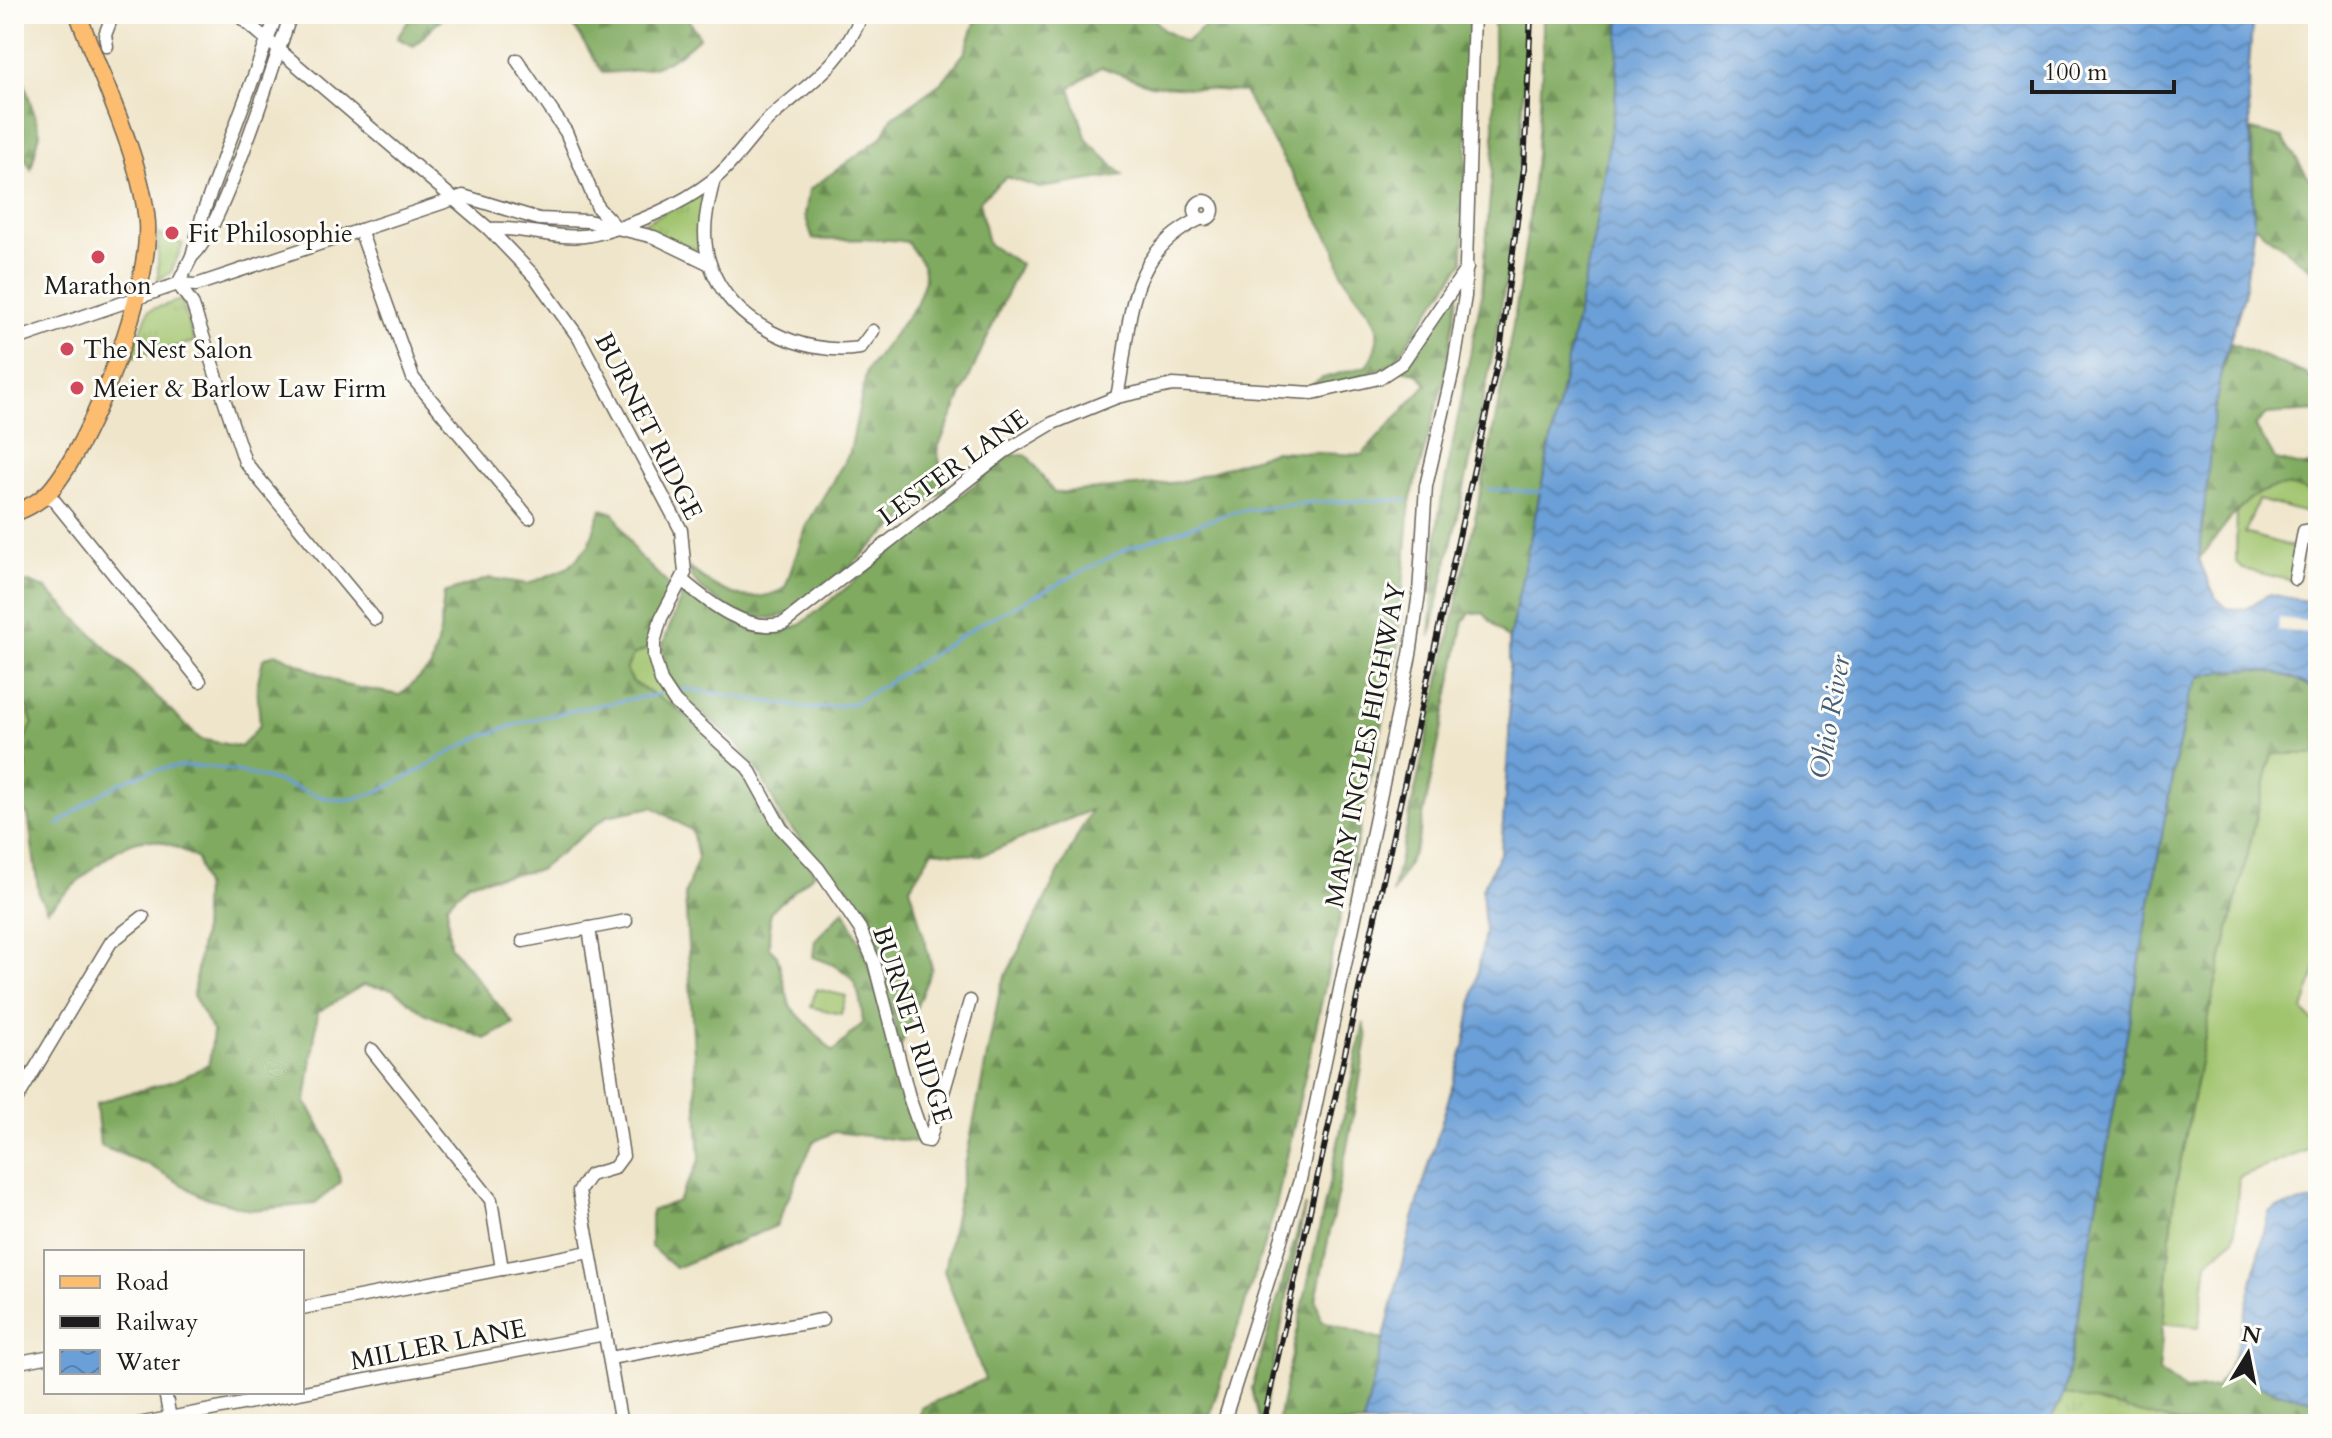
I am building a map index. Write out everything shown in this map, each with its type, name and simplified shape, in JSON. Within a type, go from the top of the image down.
[{"type":"main road","points":[[14,513],[48,493],[80,446],[116,362],[137,299],[147,235],[142,196],[78,14]]},
{"type":"street","points":[[107,46],[105,35],[113,14]]},
{"type":"street","name":"BURNET RIDGE","points":[[237,14],[489,229],[547,292],[579,338],[677,518],[686,562],[682,580],[661,618],[654,643],[654,657],[661,681],[675,702],[748,768],[781,828],[818,868],[860,929],[874,962],[909,1097],[924,1140],[929,1141],[941,1111],[970,1001]]},
{"type":"street","points":[[178,284],[192,256],[203,213],[277,14]]},
{"type":"street","points":[[192,256],[200,251],[218,212],[291,14]]},
{"type":"street","points":[[489,229],[505,228],[570,237],[617,228],[672,204],[714,179],[761,127],[836,62],[862,14]]},
{"type":"street","name":"MARY INGLES HIGHWAY","points":[[1223,1424],[1300,1180],[1417,617],[1426,486],[1461,327],[1467,268],[1474,14]]},
{"type":"street","points":[[517,60],[566,132],[598,208],[617,228]]},
{"type":"street","points":[[714,179],[705,226],[710,264],[722,285],[750,317],[792,342],[826,350],[860,348],[873,331]]},
{"type":"street","points":[[14,340],[178,284],[196,285],[452,200],[474,198],[539,219],[588,221],[617,228],[666,241],[710,264]]},
{"type":"street","points":[[1117,397],[1135,295],[1143,268],[1159,247],[1200,219]]},
{"type":"street","points":[[360,230],[413,378],[529,518]]},
{"type":"street","name":"LESTER LANE","points":[[682,580],[738,618],[763,627],[784,623],[1021,440],[1117,397],[1184,384],[1313,393],[1373,380],[1402,363],[1467,268]]},
{"type":"street","points":[[178,284],[192,303],[245,462],[375,619]]},
{"type":"street","points":[[48,493],[200,681]]},
{"type":"street","points":[[2295,579],[2304,531],[2318,528]]},
{"type":"street","points":[[14,1104],[111,942],[143,917]]},
{"type":"street","points":[[523,941],[626,921]]},
{"type":"street","points":[[589,928],[623,1148],[617,1166],[590,1175],[579,1191],[621,1424]]},
{"type":"street","points":[[372,1050],[491,1200],[502,1269]]},
{"type":"street","points":[[304,1308],[589,1252]]},
{"type":"street","points":[[610,1358],[822,1320]]},
{"type":"street","name":"MILLER LANE","points":[[304,1392],[605,1334]]},
{"type":"street","points":[[14,1363],[44,1357]]},
{"type":"street","points":[[165,1394],[170,1418]]},
{"type":"street","name":"MILLER LANE","points":[[138,1424],[294,1394]]},
{"type":"green space","points":[[413,14],[446,14],[414,46],[397,38]]},
{"type":"green space","points":[[566,14],[685,14],[700,37],[678,55],[656,66],[603,73]]},
{"type":"green space","points":[[978,14],[1151,14],[1163,30],[1186,42],[1204,27],[1206,14],[1471,14],[1463,262],[1393,364],[1342,383],[1309,386],[1323,378],[1367,366],[1375,350],[1377,327],[1343,275],[1336,250],[1244,92],[1150,85],[1101,67],[1070,88],[1087,140],[1123,175],[1040,188],[1006,177],[979,201],[988,244],[1020,264],[937,450],[946,490],[889,531],[812,601],[793,612],[773,618],[751,617],[707,593],[691,576],[690,568],[712,584],[747,597],[772,594],[785,588],[806,526],[850,452],[867,370],[916,305],[925,280],[923,265],[907,242],[813,239],[805,215],[809,190],[882,137],[892,118],[942,82],[965,52]]},
{"type":"green space","points":[[1494,14],[1525,14],[1522,126],[1515,210],[1486,389],[1430,637],[1439,514],[1482,293],[1494,147]]},
{"type":"green space","points":[[1543,14],[1620,14],[1615,104],[1594,236],[1509,640],[1483,613],[1470,613],[1464,621],[1417,846],[1392,894],[1473,528],[1511,337],[1537,144]]},
{"type":"green space","points":[[14,49],[40,133],[31,169],[14,138]]},
{"type":"green space","points":[[2252,130],[2283,138],[2318,192],[2318,275],[2254,225]]},
{"type":"green space","points":[[705,192],[700,251],[636,227]]},
{"type":"green space","points":[[158,234],[183,244],[171,272],[158,280]]},
{"type":"green space","points":[[1462,274],[1444,380],[1410,502],[1397,659],[1318,1018],[1275,1210],[1207,1424],[918,1424],[921,1408],[985,1379],[944,1271],[1001,985],[1091,810],[980,856],[933,850],[910,887],[932,968],[900,1048],[876,948],[851,901],[781,816],[762,777],[734,740],[688,702],[667,676],[662,647],[682,595],[688,594],[751,630],[774,634],[800,625],[1011,455],[1027,455],[1054,493],[1181,482],[1275,451],[1362,455],[1427,384],[1417,373],[1402,370],[1416,354]]},
{"type":"green space","points":[[181,300],[194,342],[130,358],[149,310]]},
{"type":"green space","points":[[2231,343],[2306,374],[2318,388],[2318,411],[2267,414],[2255,426],[2276,460],[2318,470],[2318,497],[2298,488],[2280,487],[2263,491],[2235,514],[2199,560],[2216,394]]},
{"type":"green space","points":[[2318,462],[2318,516],[2258,500],[2245,533],[2296,548],[2293,581],[2243,569],[2236,562],[2237,502],[2252,482]]},
{"type":"green space","points":[[601,509],[614,513],[636,553],[672,588],[651,629],[649,648],[633,655],[626,670],[633,682],[679,710],[742,765],[815,873],[770,912],[769,947],[777,955],[790,1006],[833,1052],[863,1023],[859,997],[852,980],[838,967],[813,957],[815,940],[844,910],[865,953],[918,1142],[834,1132],[813,1142],[776,1226],[675,1268],[651,1247],[651,1211],[678,1201],[700,1160],[685,894],[698,858],[692,831],[653,807],[607,816],[539,870],[469,882],[447,905],[450,946],[514,1024],[485,1039],[424,1013],[393,989],[363,985],[318,1012],[306,1102],[327,1139],[341,1182],[315,1204],[251,1210],[201,1196],[149,1165],[100,1146],[96,1104],[182,1078],[209,1063],[213,1032],[193,995],[202,936],[204,886],[197,859],[166,843],[144,840],[120,849],[107,858],[47,910],[39,895],[28,815],[14,803],[27,767],[21,745],[33,724],[14,671],[14,583],[30,582],[46,589],[200,739],[241,747],[260,725],[257,686],[263,659],[276,653],[344,685],[400,695],[431,667],[440,632],[444,593],[490,578],[528,584],[569,567],[589,545]]},
{"type":"green space","points":[[649,648],[679,710],[633,682],[626,669],[633,655]]},
{"type":"green space","points":[[2229,669],[2276,673],[2318,692],[2318,754],[2272,754],[2214,991],[2175,1190],[2159,1371],[2185,1390],[2217,1387],[2235,1353],[2238,1365],[2255,1382],[2318,1401],[2318,1424],[2049,1424],[2064,1394],[2173,772],[2189,697],[2200,677]]},
{"type":"green space","points":[[14,671],[33,725],[21,745],[27,767],[14,800]]},
{"type":"green space","points":[[2272,753],[2318,754],[2318,962],[2303,1011],[2318,1026],[2315,1147],[2239,1177],[2234,1239],[2207,1262],[2199,1327],[2163,1323],[2175,1190],[2214,991]]},
{"type":"green space","points":[[816,989],[846,996],[841,1014],[811,1007]]},
{"type":"green space","points":[[1364,1023],[1367,1038],[1357,1097],[1316,1300],[1322,1321],[1384,1340],[1363,1424],[1277,1424]]},
{"type":"green space","points":[[1305,1205],[1262,1424],[1260,1424],[1252,1388]]},
{"type":"green space","points":[[2064,1394],[2182,1424],[2049,1424]]},
{"type":"water","name":"Ohio River","points":[[1620,14],[2253,14],[2248,79],[2254,225],[2244,296],[2222,366],[2214,414],[2199,560],[2216,598],[2227,608],[2245,609],[2269,594],[2318,603],[2318,692],[2290,677],[2246,670],[2200,677],[2189,697],[2173,772],[2064,1394],[2049,1424],[1363,1424],[1413,1219],[1465,1043],[1485,932],[1482,889],[1501,852],[1509,736],[1509,640],[1594,236],[1615,104]]},
{"type":"water","points":[[2318,1200],[2318,1401],[2255,1383],[2238,1365],[2235,1353],[2269,1212]]},
{"type":"pier","points":[[2279,618],[2313,622],[2312,633],[2278,630]]},
{"type":"waterway","points":[[1489,489],[1545,492]]},
{"type":"waterway","points":[[677,691],[688,689],[812,709],[855,703],[980,624],[1126,549],[1233,512],[1315,502],[1407,500]]},
{"type":"waterway","points":[[58,825],[113,787],[163,768],[217,768],[282,783],[325,798],[352,799],[382,790],[472,741],[517,724],[660,694]]},
{"type":"railway","points":[[1263,1424],[1500,351],[1524,168],[1531,14]]},
{"type":"place","name":"Fit Philosophie","points":[[172,233]]},
{"type":"place","name":"Marathon","points":[[98,257]]},
{"type":"place","name":"The Nest Salon","points":[[67,349]]},
{"type":"place","name":"Meier & Barlow Law Firm","points":[[77,388]]}]
